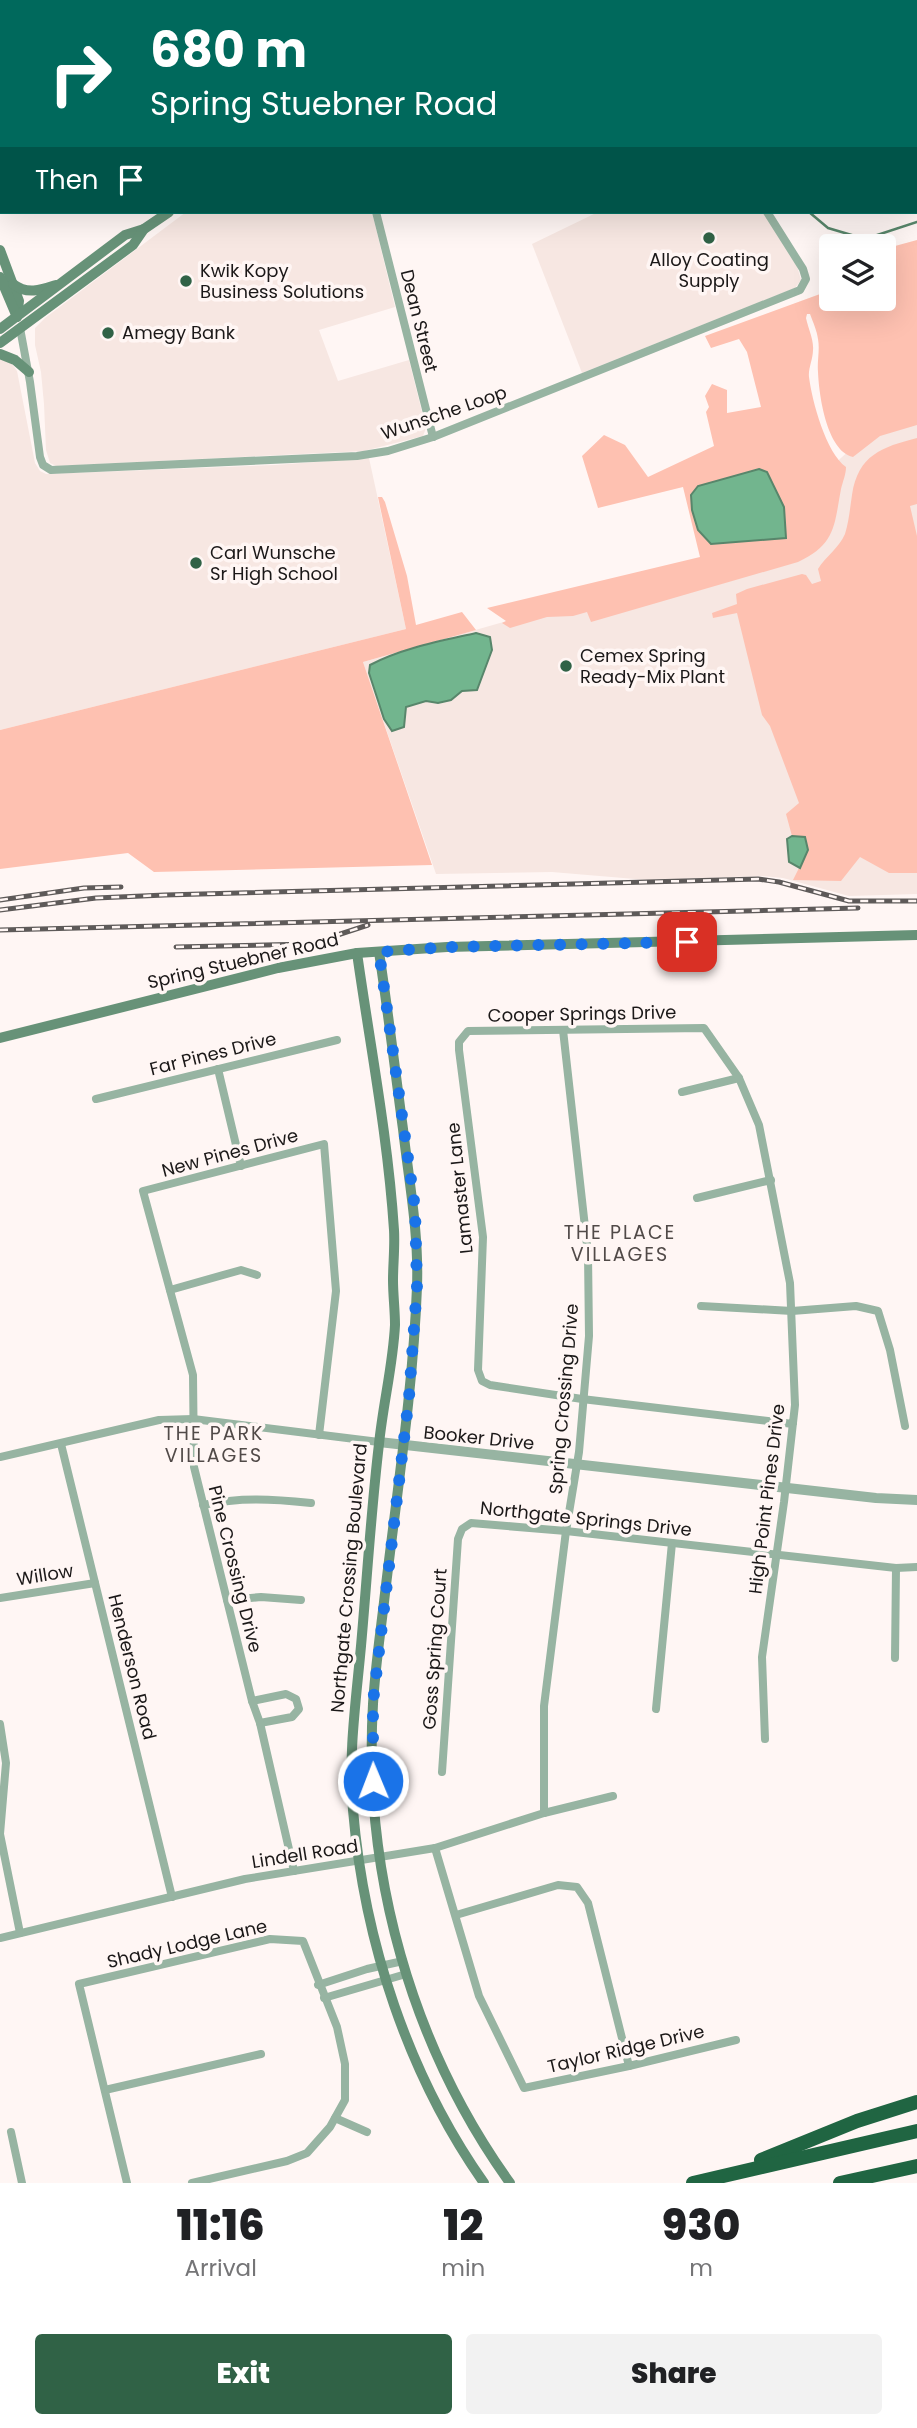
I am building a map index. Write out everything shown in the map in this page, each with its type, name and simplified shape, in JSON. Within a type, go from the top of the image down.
[{"type":"highway","points":[[717,2178],[858,2121],[917,2102]]},
{"type":"highway","points":[[694,2183],[917,2131]]},
{"type":"highway","points":[[840,2183],[917,2166]]},
{"type":"main road","points":[[0,343],[63,283],[125,235],[144,229],[166,214]]},
{"type":"main road","points":[[0,329],[19,323],[133,245],[144,229]]},
{"type":"main road","points":[[0,250],[19,301],[19,323]]},
{"type":"main road","points":[[0,277],[19,323]]},
{"type":"main road","points":[[13,284],[30,291],[63,283]]},
{"type":"main road","points":[[0,354],[15,360],[29,372]]},
{"type":"main road","name":"Spring Stuebner Road","points":[[0,1038],[278,968],[356,953],[447,947],[917,935]]},
{"type":"main road","name":"Northgate Crossing Boulevard","points":[[379,952],[415,1208],[417,1281],[409,1397],[373,1702],[374,1807],[389,1910],[406,1974],[436,2054],[463,2109],[510,2183]]},
{"type":"main road","name":"Northgate Crossing Boulevard","points":[[356,953],[383,1130],[394,1232],[395,1324],[379,1442],[351,1755],[353,1808],[359,1861],[376,1944],[404,2033],[445,2119],[484,2183]]},
{"type":"main road","points":[[383,1130],[402,1128]]},
{"type":"main road","points":[[393,1283],[417,1281]]},
{"type":"main road","points":[[361,1647],[379,1650]]},
{"type":"main road","points":[[445,2119],[463,2109]]},
{"type":"street","name":"Dean Street","points":[[377,214],[433,437]]},
{"type":"street","name":"Wunsche Loop","points":[[19,323],[29,372],[40,457],[43,465],[51,470],[357,456],[388,451],[433,437],[800,290],[806,279],[803,269],[768,214]]},
{"type":"street","name":"Cooper Springs Drive","points":[[463,1036],[468,1031],[704,1028]]},
{"type":"street","name":"High Point Pines Drive","points":[[704,1028],[739,1078],[759,1125],[790,1283],[795,1405],[762,1657],[765,1739]]},
{"type":"street","name":"Spring Crossing Drive","points":[[544,1813],[544,1706],[577,1464],[589,1336],[588,1254],[563,1030]]},
{"type":"street","name":"Lamaster Lane","points":[[463,1036],[459,1050],[483,1237],[478,1370],[482,1381],[498,1386],[582,1399]]},
{"type":"street","name":"Far Pines Drive","points":[[96,1099],[337,1040]]},
{"type":"street","points":[[218,1069],[241,1166]]},
{"type":"street","points":[[682,1092],[739,1078]]},
{"type":"street","name":"New Pines Drive","points":[[143,1192],[324,1144],[336,1291],[319,1435]]},
{"type":"street","points":[[697,1198],[771,1180]]},
{"type":"street","name":"Pine Crossing Drive","points":[[143,1192],[193,1376],[194,1467],[252,1701],[260,1723],[293,1871]]},
{"type":"street","points":[[170,1290],[241,1270],[257,1275]]},
{"type":"street","points":[[701,1307],[792,1311],[856,1306],[878,1311],[890,1350],[905,1426]]},
{"type":"street","points":[[582,1399],[793,1424]]},
{"type":"street","name":"Booker Drive","points":[[0,1457],[159,1420],[193,1419],[898,1501],[917,1500]]},
{"type":"street","name":"Henderson Road","points":[[61,1444],[172,1897]]},
{"type":"street","points":[[203,1505],[228,1500],[269,1498],[311,1503]]},
{"type":"street","name":"Northgate Springs Drive","points":[[462,1529],[471,1523],[483,1523],[896,1568],[917,1567]]},
{"type":"street","name":"Goss Spring Court","points":[[442,1772],[458,1539],[462,1529]]},
{"type":"street","points":[[656,1709],[672,1543]]},
{"type":"street","points":[[895,1658],[896,1568]]},
{"type":"street","name":"Willow","points":[[0,1598],[95,1583]]},
{"type":"street","points":[[227,1600],[261,1597],[301,1600]]},
{"type":"street","points":[[252,1701],[286,1694],[296,1699],[299,1709],[292,1717],[260,1723]]},
{"type":"street","points":[[0,1724],[6,1763],[0,1834],[20,1933]]},
{"type":"street","name":"Lindell Road","points":[[0,1938],[245,1879],[435,1848],[544,1813],[613,1796]]},
{"type":"street","points":[[435,1848],[456,1915],[558,1885],[577,1888],[588,1903],[629,2066]]},
{"type":"street","name":"Taylor Ridge Drive","points":[[456,1915],[479,1996],[524,2088],[736,2040]]},
{"type":"street","name":"Shady Lodge Lane","points":[[105,2090],[79,1984],[270,1939],[303,1941],[318,1985]]},
{"type":"street","points":[[192,2183],[287,2161],[307,2153],[335,2118],[345,2100],[345,2063],[337,2027],[318,1985],[403,1961]]},
{"type":"street","points":[[324,1998],[406,1974]]},
{"type":"street","points":[[127,2183],[105,2090],[261,2054]]},
{"type":"street","points":[[335,2118],[367,2132]]},
{"type":"street","points":[[11,2132],[22,2183]]},
{"type":"shaded area","points":[[183,214],[372,214],[395,307],[319,330],[338,381],[409,360],[426,428],[423,436],[364,451],[56,466],[50,463],[46,450],[41,372],[35,345],[35,328]]},
{"type":"shaded area","points":[[594,214],[764,214],[797,266],[801,280],[795,288],[582,373],[532,244]]},
{"type":"shaded area","points":[[917,240],[917,425],[880,436],[853,457],[844,453],[837,445],[826,421],[819,382],[819,347],[810,314],[807,314],[813,346],[809,374],[813,399],[826,439],[846,467],[834,524],[820,548],[798,562],[591,622],[587,612],[573,616],[547,617],[510,628],[502,623],[506,621],[487,608],[700,557],[683,487],[598,508],[582,456],[604,435],[625,445],[648,477],[714,446],[705,396],[712,384],[727,390],[727,413],[761,407],[747,352],[739,339],[711,348],[705,336],[819,294],[819,311],[896,311],[896,246]],"holes":[[[767,472],[784,507],[691,495]]]},
{"type":"shaded area","name":"Carl Wunsche Sr High School","points":[[0,358],[12,364],[17,371],[35,463],[40,471],[46,474],[275,465],[369,458],[406,629],[0,730]]},
{"type":"shaded area","points":[[917,415],[917,894],[849,896],[783,878],[762,876],[647,880],[552,872],[436,874],[363,662],[507,621],[809,546],[828,470],[868,433]]},
{"type":"shaded area","points":[[917,438],[917,504],[910,506],[917,536],[917,873],[889,873],[860,857],[841,881],[793,880],[808,850],[805,837],[792,836],[786,814],[799,803],[770,726],[762,715],[737,613],[713,618],[712,613],[737,604],[736,594],[747,589],[802,574],[806,575],[812,584],[821,581],[818,569],[845,534],[855,481],[860,470],[883,449]]},
{"type":"shaded area","points":[[759,469],[767,472],[784,507],[786,538],[711,544],[698,530],[691,495],[698,486]]},
{"type":"shaded area","points":[[378,497],[382,497],[385,502],[407,576],[416,625],[462,612],[476,630],[363,662],[432,865],[154,872],[128,853],[0,869],[0,730],[406,629]]},
{"type":"shaded area","points":[[476,633],[490,637],[492,650],[477,690],[462,691],[451,700],[438,703],[426,701],[406,707],[404,727],[392,731],[384,719],[369,673],[370,665],[408,650]]},
{"type":"shaded area","points":[[792,836],[805,837],[808,850],[800,868],[789,862],[787,839]]},
{"type":"waterway","points":[[811,214],[828,228],[865,239],[917,222]]},
{"type":"railway","points":[[0,910],[96,898],[165,895],[758,879],[849,901],[917,901]]},
{"type":"railway","points":[[0,900],[84,888],[121,887]]},
{"type":"railway","points":[[0,930],[858,908]]},
{"type":"railway","points":[[176,947],[310,944],[368,925]]},
{"type":"place","name":"Alloy Coating Supply","points":[[709,238]]},
{"type":"place","name":"Kwik Kopy Business Solutions","points":[[186,281]]},
{"type":"place","name":"Amegy Bank","points":[[108,333]]},
{"type":"place","name":"Carl Wunsche Sr High School","points":[[196,563]]},
{"type":"place","name":"Cemex Spring Ready-Mix Plant","points":[[566,666]]},
{"type":"district","name":"THE PLACE VILLAGES","points":[[620,1243]]},
{"type":"district","name":"THE PARK VILLAGES","points":[[214,1444]]},
{"type":"route","points":[[373,1781],[373,1702],[409,1397],[417,1286],[415,1208],[379,952],[447,947],[687,942]]}]
